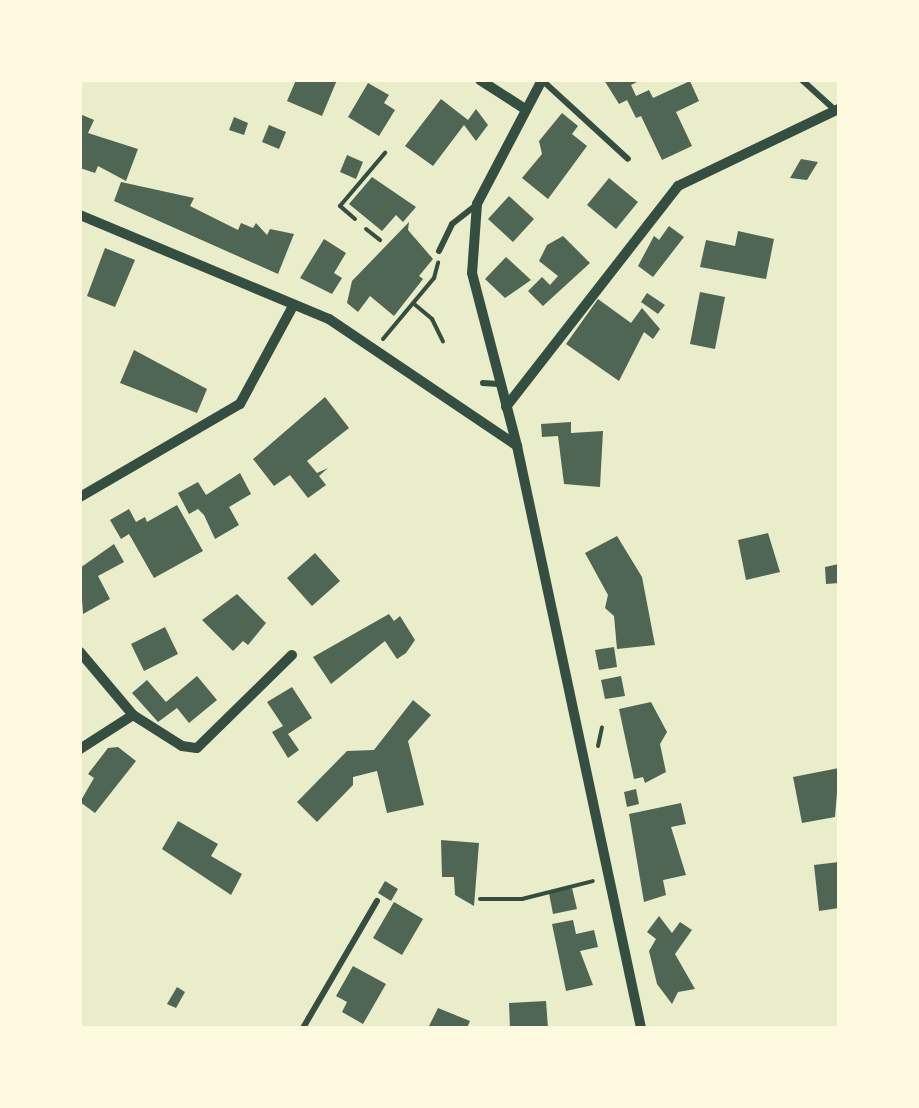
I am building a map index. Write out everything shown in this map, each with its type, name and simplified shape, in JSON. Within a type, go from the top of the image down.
[{"type":"street","points":[[480,80],[525,109]]},
{"type":"street","points":[[542,80],[477,204],[474,287],[518,446],[641,1028]]},
{"type":"street","points":[[506,408],[678,186],[837,110]]},
{"type":"street","points":[[80,215],[293,306],[377,347],[518,446]]},
{"type":"street","points":[[80,497],[240,404],[293,306]]},
{"type":"street","points":[[80,652],[133,715],[182,746],[197,748],[292,655]]},
{"type":"street","points":[[80,749],[133,715]]},
{"type":"lane","points":[[542,80],[628,159]]},
{"type":"lane","points":[[802,80],[837,110]]},
{"type":"lane","points":[[439,251],[452,224],[477,204]]},
{"type":"lane","points":[[483,383],[499,384]]},
{"type":"lane","points":[[304,1028],[377,901]]},
{"type":"path","points":[[355,219],[340,206],[385,153]]},
{"type":"path","points":[[366,229],[380,240]]},
{"type":"path","points":[[377,347],[436,269]]},
{"type":"path","points":[[413,303],[432,319],[443,342]]},
{"type":"path","points":[[480,899],[522,899],[609,878]]},
{"type":"building","points":[[296,80],[337,80],[322,116],[287,101]]},
{"type":"building","points":[[604,80],[641,80],[631,85],[636,96],[649,90],[653,98],[690,81],[699,101],[676,112],[692,146],[662,160],[641,116],[636,118],[627,100],[619,104]]},
{"type":"building","points":[[368,83],[389,95],[384,103],[395,110],[379,136],[348,117]]},
{"type":"building","points":[[441,99],[468,120],[476,109],[488,125],[476,141],[464,125],[433,166],[405,146]]},
{"type":"building","points":[[562,113],[578,126],[572,134],[587,146],[548,199],[522,178],[542,154],[539,141]]},
{"type":"building","points":[[80,114],[94,120],[88,133],[138,149],[126,181],[98,166],[95,173],[80,168]]},
{"type":"building","points":[[234,117],[248,123],[244,135],[229,130]]},
{"type":"building","points":[[269,125],[286,132],[279,149],[262,142]]},
{"type":"building","points":[[347,155],[363,162],[356,179],[340,172]]},
{"type":"building","points":[[801,159],[818,162],[807,180],[790,178]]},
{"type":"building","points":[[372,177],[416,207],[403,222],[396,215],[382,231],[349,204]]},
{"type":"building","points":[[609,178],[638,202],[616,229],[587,205]]},
{"type":"building","points":[[121,182],[194,198],[190,206],[238,230],[241,223],[253,228],[256,223],[267,235],[270,229],[294,234],[278,274],[114,201]]},
{"type":"building","points":[[509,196],[534,219],[513,242],[488,219]]},
{"type":"building","points":[[409,222],[408,230],[433,259],[419,276],[423,279],[394,316],[370,296],[358,312],[347,303],[352,281]]},
{"type":"building","points":[[669,226],[684,237],[653,277],[638,266],[654,236],[659,240]]},
{"type":"building","points":[[738,231],[774,239],[766,279],[700,267],[706,240],[735,246]]},
{"type":"building","points":[[563,236],[590,263],[543,306],[528,291],[542,277],[550,285],[558,276],[539,261],[547,245]]},
{"type":"building","points":[[324,239],[346,253],[334,273],[342,278],[332,294],[300,278]]},
{"type":"building","points":[[105,248],[135,260],[115,307],[87,296]]},
{"type":"building","points":[[506,257],[531,280],[505,298],[485,279]]},
{"type":"building","points":[[700,292],[725,297],[715,349],[690,344]]},
{"type":"building","points":[[647,293],[665,305],[658,314],[641,302]]},
{"type":"building","points":[[598,299],[631,323],[642,308],[660,329],[653,339],[644,332],[619,381],[566,344]]},
{"type":"building","points":[[134,350],[207,389],[197,413],[120,383]]},
{"type":"building","points":[[325,397],[349,428],[307,461],[317,473],[328,468],[319,476],[326,485],[308,498],[290,475],[274,486],[253,459]]},
{"type":"building","points":[[571,422],[571,433],[603,431],[600,487],[564,484],[558,436],[542,437],[541,424]]},
{"type":"building","points":[[240,473],[251,494],[229,507],[239,525],[215,539],[204,515],[198,509],[189,514],[178,493],[198,482],[206,495]]},
{"type":"building","points":[[177,505],[203,551],[154,578],[129,534],[121,539],[110,520],[129,509],[136,522],[145,517],[147,522]]},
{"type":"building","points":[[768,533],[780,572],[746,580],[738,540]]},
{"type":"building","points":[[617,536],[642,577],[655,645],[617,649],[614,616],[605,608],[608,595],[585,553]]},
{"type":"building","points":[[114,544],[124,562],[98,576],[110,599],[83,614],[80,568]]},
{"type":"building","points":[[315,553],[340,581],[312,606],[287,578]]},
{"type":"building","points":[[839,564],[839,583],[826,584],[825,567]]},
{"type":"building","points":[[237,594],[266,623],[248,645],[243,641],[233,651],[202,620]]},
{"type":"building","points":[[389,614],[394,621],[400,616],[415,640],[406,653],[397,659],[385,641],[331,684],[313,657]]},
{"type":"building","points":[[165,627],[178,654],[144,671],[131,644]]},
{"type":"building","points":[[614,647],[617,667],[599,670],[595,650]]},
{"type":"building","points":[[197,676],[217,700],[189,723],[177,708],[158,722],[132,693],[147,680],[166,702]]},
{"type":"building","points":[[621,676],[625,696],[605,699],[601,680]]},
{"type":"building","points":[[292,687],[312,718],[288,734],[299,750],[288,758],[272,732],[283,726],[267,702]]},
{"type":"building","points":[[413,700],[431,715],[408,741],[424,805],[387,813],[377,771],[353,777],[353,785],[317,822],[297,802],[347,751],[374,750]]},
{"type":"building","points":[[651,702],[667,732],[660,744],[666,772],[645,783],[643,777],[634,779],[619,709]]},
{"type":"building","points":[[118,747],[136,761],[95,813],[80,802],[94,778],[88,774],[108,748]]},
{"type":"building","points":[[839,768],[835,817],[802,823],[793,777]]},
{"type":"building","points":[[636,789],[639,804],[627,807],[624,792]]},
{"type":"building","points":[[681,803],[686,824],[671,827],[686,875],[663,880],[666,895],[644,902],[629,814]]},
{"type":"building","points":[[178,821],[218,844],[211,856],[242,874],[231,895],[162,849]]},
{"type":"building","points":[[441,840],[479,843],[474,906],[455,895],[454,877],[442,877]]},
{"type":"building","points":[[839,862],[839,908],[819,911],[814,865]]},
{"type":"building","points":[[385,881],[398,889],[391,901],[378,893]]},
{"type":"building","points":[[572,888],[577,909],[553,914],[549,893]]},
{"type":"building","points":[[394,902],[423,919],[402,955],[373,938]]},
{"type":"building","points":[[659,916],[672,933],[680,922],[692,930],[675,954],[695,989],[678,992],[672,1004],[657,984],[649,951],[656,939],[647,932]]},
{"type":"building","points":[[573,920],[576,934],[594,930],[598,947],[580,951],[593,985],[566,991],[552,924]]},
{"type":"building","points":[[353,966],[386,984],[363,1024],[342,1012],[347,1002],[336,996]]},
{"type":"building","points":[[177,987],[185,992],[176,1008],[167,1004]]},
{"type":"building","points":[[546,1001],[548,1028],[510,1028],[509,1003]]},
{"type":"building","points":[[438,1008],[470,1021],[467,1028],[428,1028]]}]
